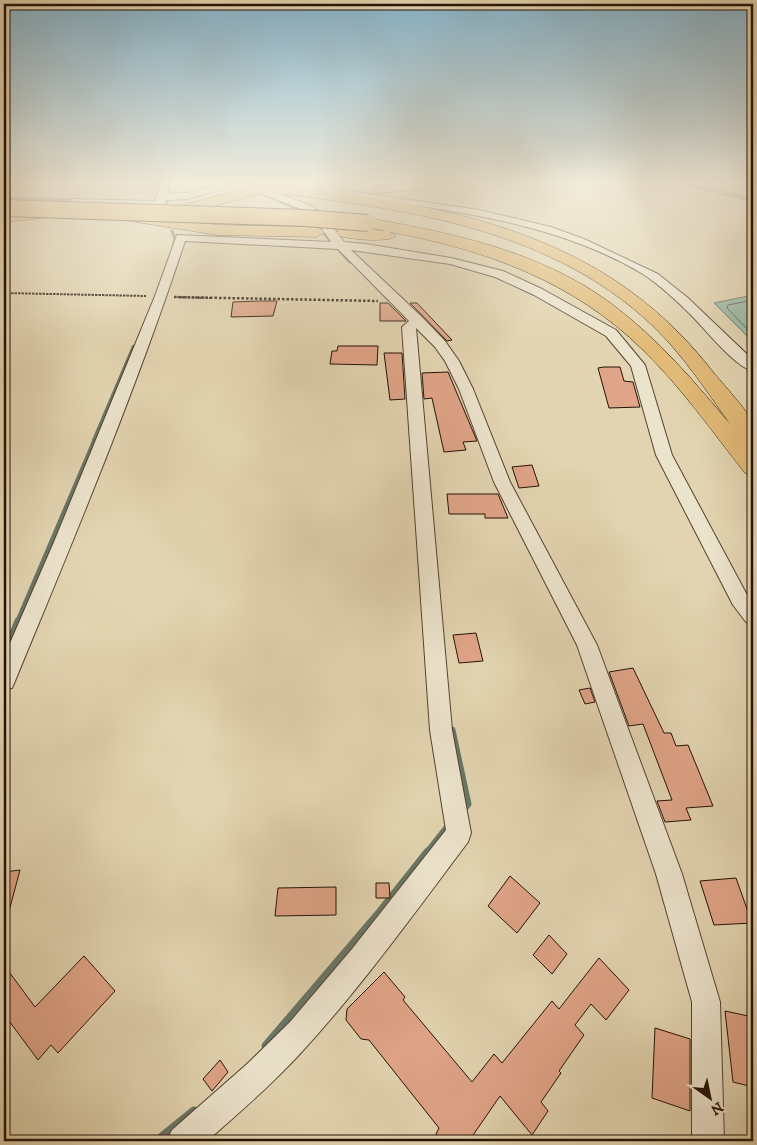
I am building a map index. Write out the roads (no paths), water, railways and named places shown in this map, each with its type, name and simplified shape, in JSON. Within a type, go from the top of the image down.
[{"type":"main road","points":[[328,237],[338,242],[381,237]]},
{"type":"main road","points":[[403,237],[460,248],[519,266],[585,295]]},
{"type":"main road","points":[[445,237],[486,248],[542,270],[585,295],[617,317],[650,346],[753,467]]},
{"type":"main road","points":[[467,237],[532,258],[567,274],[604,295],[639,321],[733,413]]},
{"type":"main road","points":[[514,237],[534,244],[579,264],[619,289],[657,319],[687,352],[753,438]]},
{"type":"street","points":[[4,681],[63,542],[181,237]]},
{"type":"street","points":[[195,237],[338,242],[479,267],[538,292],[611,333],[638,365],[664,455],[740,600],[753,616]]},
{"type":"street","points":[[334,237],[440,344],[452,361],[466,389],[502,482],[587,645],[669,874],[706,1002],[708,1141]]},
{"type":"street","points":[[569,237],[633,264],[658,279],[682,298],[753,367]]},
{"type":"street","points":[[183,1141],[250,1082],[300,1032],[387,928],[460,833],[441,730],[428,593],[409,327],[418,321]]},
{"type":"water","points":[[753,295],[753,342],[714,303]]},
{"type":"waterway","points":[[173,248],[174,237]]},
{"type":"waterway","points":[[328,237],[350,262]]},
{"type":"waterway","points":[[94,441],[134,347]]},
{"type":"waterway","points":[[17,623],[95,440]]},
{"type":"waterway","points":[[4,654],[18,621]]},
{"type":"waterway","points":[[452,730],[468,804],[461,812]]},
{"type":"waterway","points":[[427,853],[450,824]]},
{"type":"waterway","points":[[266,1046],[378,915],[428,852]]},
{"type":"waterway","points":[[157,1141],[194,1111]]}]
